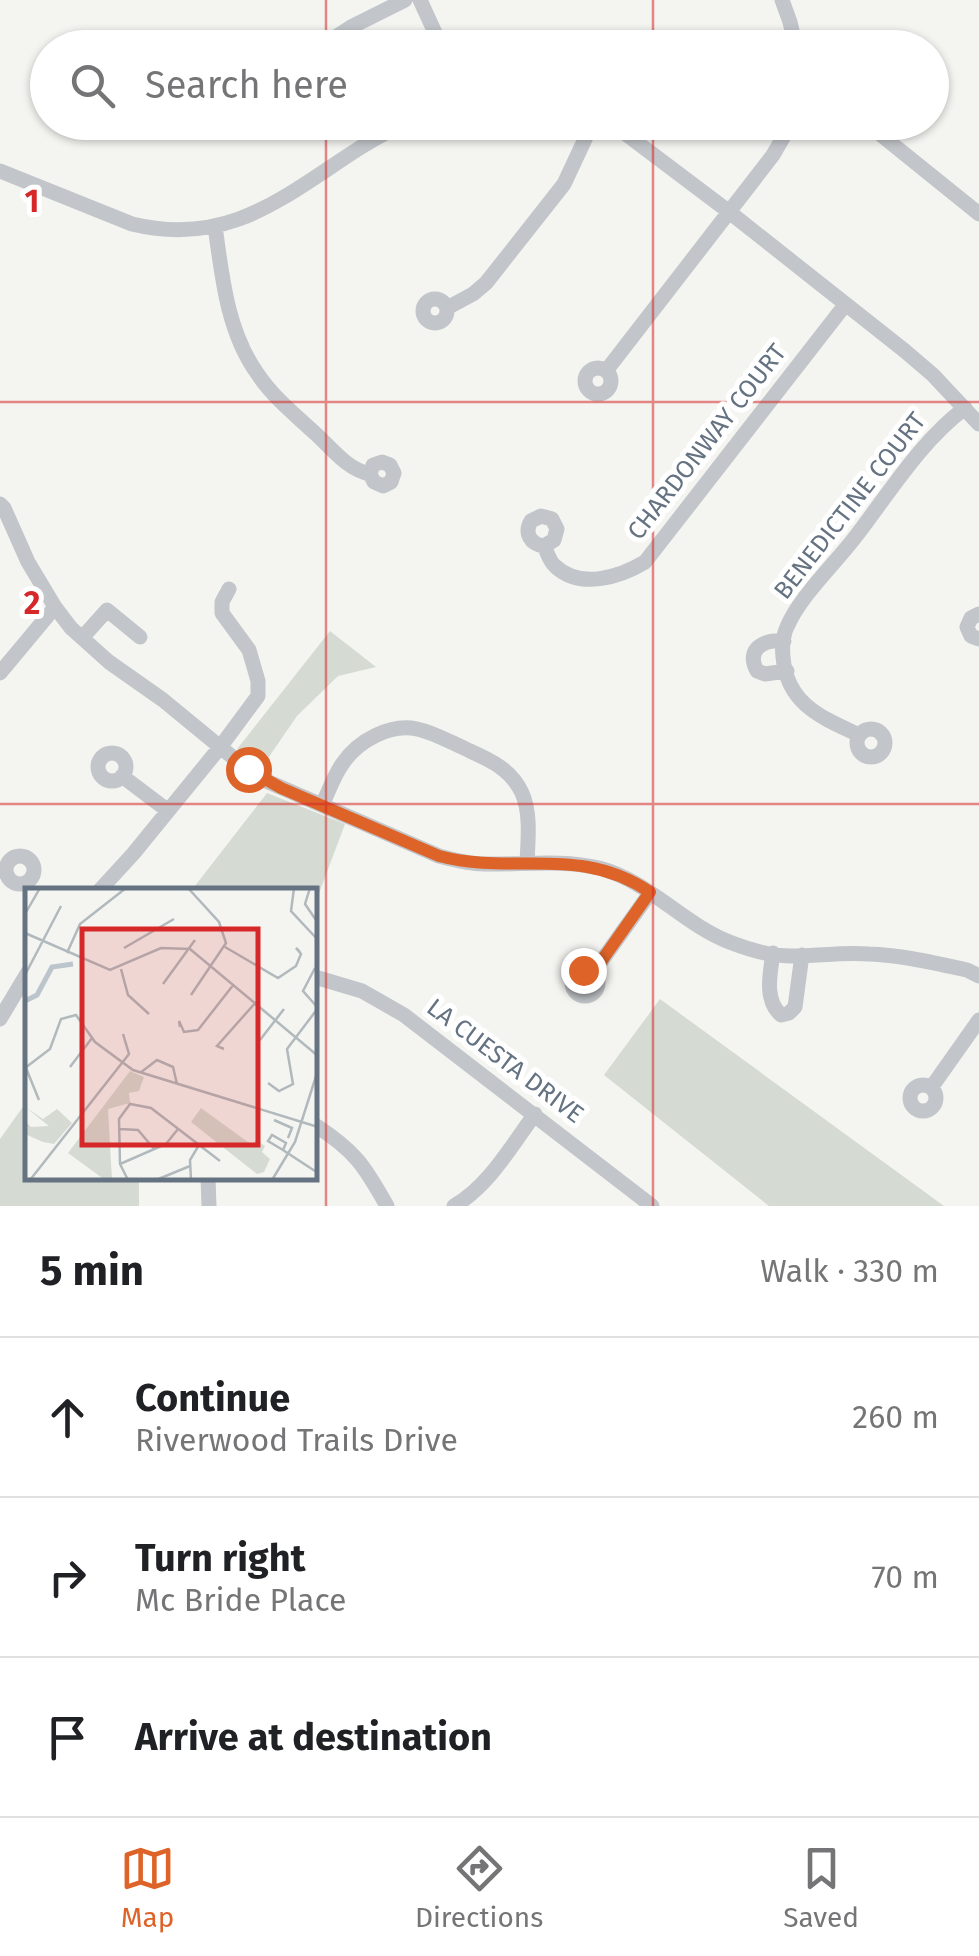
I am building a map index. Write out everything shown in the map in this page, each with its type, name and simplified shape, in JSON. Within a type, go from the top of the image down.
[{"type":"street","points":[[345,30],[404,0]]},
{"type":"street","points":[[420,0],[434,30]]},
{"type":"street","points":[[782,0],[792,30]]},
{"type":"street","points":[[0,171],[132,224],[172,230],[215,226],[252,215],[373,140]]},
{"type":"street","points":[[447,308],[486,283],[564,184],[585,140]]},
{"type":"street","points":[[634,140],[934,375],[979,424]]},
{"type":"street","points":[[606,371],[782,140]]},
{"type":"street","points":[[887,140],[979,214]]},
{"type":"street","points":[[215,226],[228,304],[255,372],[356,471],[370,474]]},
{"type":"street","name":"CHARDONWAY COURT","points":[[544,546],[554,566],[582,578],[607,578],[645,562],[845,305]]},
{"type":"street","name":"BENEDICTINE COURT","points":[[858,735],[813,712],[792,686],[783,658],[786,629],[927,442],[965,408]]},
{"type":"street","points":[[0,504],[28,562],[71,628],[109,662],[264,780],[439,856],[464,863],[587,866],[618,874],[650,892],[690,923],[732,943],[773,953],[886,954],[967,970],[979,976]]},
{"type":"street","points":[[101,888],[133,854],[258,696],[249,650],[222,613],[228,589]]},
{"type":"street","points":[[0,672],[55,607]]},
{"type":"street","points":[[82,638],[107,610],[140,637]]},
{"type":"street","points":[[979,614],[971,618],[968,627],[972,636],[979,639]]},
{"type":"street","name":"BENEDICTINE COURT","points":[[784,641],[758,646],[752,653],[752,662],[757,671],[766,674],[787,672]]},
{"type":"street","points":[[322,804],[353,750],[384,732],[417,729],[504,769],[522,793],[526,808],[527,862]]},
{"type":"street","points":[[122,776],[168,810]]},
{"type":"street","points":[[593,973],[650,892]]},
{"type":"street","points":[[773,953],[771,1004],[781,1015],[795,1007],[802,955]]},
{"type":"street","points":[[1,1015],[25,977]]},
{"type":"street","name":"LA CUESTA DRIVE","points":[[318,978],[382,1000],[652,1206]]},
{"type":"street","points":[[931,1088],[979,1020]]},
{"type":"street","points":[[454,1206],[482,1185],[535,1114]]},
{"type":"street","points":[[318,1128],[358,1157],[387,1206]]},
{"type":"street","points":[[208,1181],[209,1206]]},
{"type":"shaded area","points":[[330,631],[376,667],[338,676],[297,716],[262,767],[237,749]]},
{"type":"shaded area","points":[[267,793],[345,824],[318,896],[318,888],[193,888]]},
{"type":"shaded area","points":[[660,999],[944,1206],[769,1206],[604,1075]]},
{"type":"shaded area","points":[[25,1104],[25,1181],[139,1181],[139,1206],[0,1206],[0,1139]]},
{"type":"route","points":[[248,769],[281,788],[439,856],[464,863],[587,866],[618,874],[650,892],[593,973],[583,970]]}]
